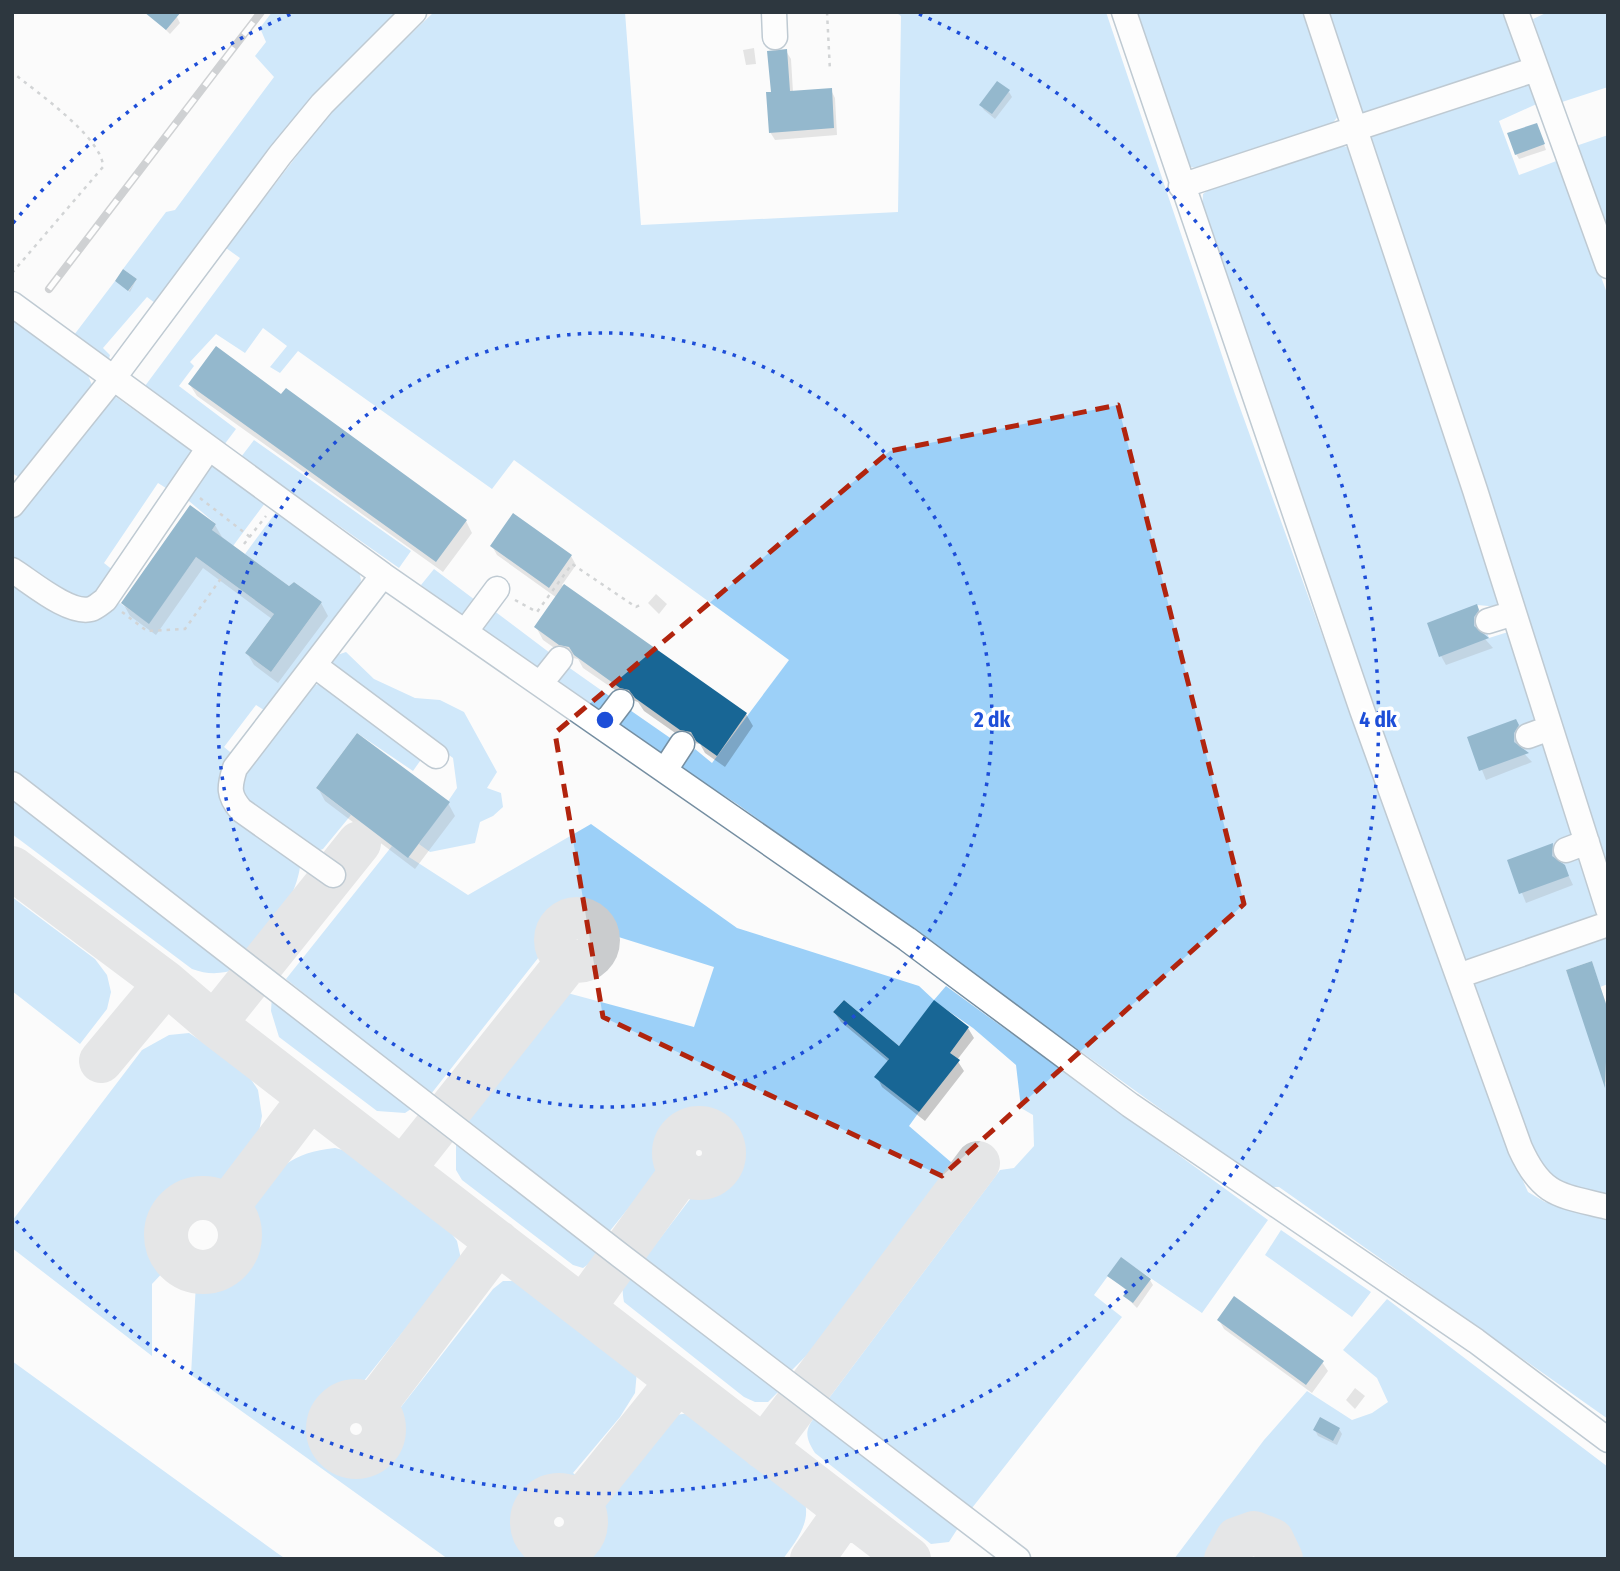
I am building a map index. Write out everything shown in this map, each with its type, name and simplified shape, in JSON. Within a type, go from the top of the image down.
[{"type":"street","points":[[12,505],[112,380],[280,155],[322,104],[414,12]]},
{"type":"street","points":[[774,12],[775,37]]},
{"type":"street","points":[[1124,12],[1181,186],[1362,710],[1530,1170],[1547,1190],[1608,1207]]},
{"type":"street","points":[[1317,12],[1514,612],[1539,732],[1576,846],[1608,909]]},
{"type":"street","points":[[1516,12],[1608,266]]},
{"type":"street","points":[[1181,186],[1536,69]]},
{"type":"street","points":[[12,304],[112,380],[383,575],[907,939],[1130,1105],[1476,1341],[1608,1440]]},
{"type":"street","points":[[12,569],[74,608],[91,609],[105,600],[208,449]]},
{"type":"street","points":[[333,875],[241,810],[231,799],[229,787],[235,768],[383,575]]},
{"type":"street","points":[[465,632],[497,589]]},
{"type":"street","points":[[1488,621],[1514,612]]},
{"type":"street","points":[[540,684],[560,659]]},
{"type":"street","points":[[314,665],[436,756]]},
{"type":"street","points":[[602,727],[621,702]]},
{"type":"street","points":[[665,770],[682,744]]},
{"type":"street","points":[[12,783],[621,1256],[1018,1559]]},
{"type":"street","points":[[1458,976],[1608,924]]},
{"type":"path","points":[[827,12],[830,71]]},
{"type":"path","points":[[12,72],[89,138],[103,158],[103,167],[12,273]]},
{"type":"path","points":[[183,486],[250,537]]},
{"type":"path","points":[[244,544],[278,499]]},
{"type":"path","points":[[497,589],[537,612],[572,564],[636,607],[642,604]]},
{"type":"path","points":[[105,600],[147,631],[185,629],[222,577]]},
{"type":"highlighted area","points":[[1118,405],[1244,904],[942,1176],[603,1017],[555,733],[890,451]]},
{"type":"shaded area","points":[[272,12],[403,12],[159,306],[147,297],[103,348],[110,355],[109,359],[105,359],[74,335],[115,281],[129,291],[137,279],[123,269],[166,212],[175,210],[274,77],[255,56],[266,42],[260,28]]},
{"type":"shaded area","points":[[434,12],[625,12],[641,225],[898,212],[901,16],[895,12],[1106,12],[1235,394],[1506,1143],[1528,1192],[1545,1202],[1608,1217],[1608,1419],[1279,1187],[1269,1187],[737,804],[681,768],[695,749],[712,763],[789,660],[514,460],[492,489],[298,351],[280,373],[270,367],[287,346],[263,328],[245,353],[216,334],[190,362],[194,366],[179,386],[236,429],[221,449],[142,390],[240,258],[226,248],[335,106]]},
{"type":"shaded area","points":[[1133,12],[1310,12],[1342,112],[1329,127],[1197,168],[1190,167],[1183,158]]},
{"type":"shaded area","points":[[1325,12],[1508,12],[1522,61],[1360,114]]},
{"type":"shaded area","points":[[1548,12],[1608,12],[1608,87],[1559,103],[1533,19]]},
{"type":"shaded area","points":[[1530,82],[1541,102],[1499,121],[1519,175],[1559,160],[1608,296],[1608,873],[1370,135]]},
{"type":"shaded area","points":[[1608,135],[1608,238],[1573,147]]},
{"type":"shaded area","points":[[1335,145],[1348,147],[1500,607],[1477,605],[1489,638],[1508,632],[1539,718],[1520,729],[1543,739],[1575,838],[1557,842],[1564,862],[1582,858],[1599,914],[1463,961],[1202,211],[1203,194],[1215,185]]},
{"type":"shaded area","points":[[12,317],[87,373],[92,385],[20,478],[12,473]]},
{"type":"shaded area","points":[[106,397],[116,397],[194,453],[169,490],[158,483],[104,563],[114,571],[93,601],[79,601],[12,560],[12,518]]},
{"type":"shaded area","points":[[254,440],[411,551],[399,568],[241,457]]},
{"type":"shaded area","points":[[207,462],[265,503],[233,546],[212,530],[216,524],[183,496]]},
{"type":"shaded area","points":[[276,512],[359,571],[361,580],[357,594],[267,712],[256,705],[224,747],[235,756],[222,778],[300,867],[298,878],[281,915],[246,952],[12,776],[12,579],[93,620],[120,603],[149,623],[196,557],[274,614],[245,653],[271,672],[322,602],[294,582],[289,586],[245,554]]},
{"type":"shaded area","points":[[434,569],[475,600],[463,617],[421,585]]},
{"type":"shaded area","points":[[493,610],[554,656],[542,673],[480,627]]},
{"type":"shaded area","points":[[346,652],[374,679],[415,698],[440,700],[464,712],[497,772],[487,788],[501,793],[503,807],[480,822],[475,843],[430,852],[419,844],[457,788],[453,758],[329,667],[328,658]]},
{"type":"shaded area","points":[[564,664],[615,700],[603,717],[552,681]]},
{"type":"shaded area","points":[[321,684],[425,754],[413,771],[357,733],[316,788],[351,815],[323,849],[311,853],[238,802],[241,771],[307,686]]},
{"type":"shaded area","points":[[627,708],[676,742],[664,760],[615,725]]},
{"type":"shaded area","points":[[12,797],[238,969],[215,973],[192,969],[12,834]]},
{"type":"shaded area","points":[[591,824],[737,928],[919,986],[934,1000],[946,986],[1268,1220],[1202,1313],[1121,1258],[1094,1295],[1122,1317],[972,1508],[829,1398],[1000,1170],[1014,1168],[1034,1146],[1033,1115],[1021,1108],[1016,1065],[973,1028],[934,1001],[899,1046],[844,1000],[833,1012],[889,1059],[875,1077],[919,1112],[909,1126],[952,1163],[811,1351],[791,1371],[645,1258],[694,1194],[714,1190],[735,1166],[729,1134],[733,1129],[718,1117],[714,1121],[704,1118],[686,1120],[672,1131],[662,1157],[654,1163],[658,1172],[609,1232],[461,1119],[560,991],[694,1027],[714,967],[609,934],[596,912],[569,907],[551,924],[546,948],[431,1094],[286,979],[392,846],[468,895]]},
{"type":"shaded area","points":[[12,897],[95,959],[107,975],[111,992],[107,1009],[80,1044],[12,991]]},
{"type":"shaded area","points":[[1600,937],[1608,940],[1608,984],[1600,987],[1592,961],[1566,970],[1608,1091],[1608,1198],[1562,1187],[1533,1159],[1473,988],[1476,980]]},
{"type":"shaded area","points":[[272,995],[417,1105],[405,1113],[377,1111],[279,1037],[271,1011]]},
{"type":"shaded area","points":[[189,1033],[245,1070],[258,1090],[262,1116],[256,1147],[219,1194],[187,1194],[166,1210],[154,1226],[154,1244],[168,1267],[152,1284],[152,1356],[12,1248],[12,1221],[142,1050],[169,1035]]},
{"type":"shaded area","points":[[456,1137],[600,1250],[593,1261],[583,1268],[573,1265],[462,1180],[456,1170]]},
{"type":"shaded area","points":[[335,1148],[358,1154],[443,1222],[457,1241],[461,1259],[363,1382],[331,1395],[319,1409],[313,1431],[325,1456],[323,1461],[333,1470],[339,1466],[347,1470],[365,1469],[393,1447],[401,1407],[493,1289],[503,1281],[519,1281],[637,1371],[635,1393],[620,1417],[573,1473],[578,1477],[545,1485],[535,1490],[522,1504],[519,1513],[520,1531],[529,1549],[526,1553],[532,1559],[448,1559],[191,1375],[196,1283],[216,1282],[239,1261],[247,1237],[242,1216],[270,1178],[303,1155]]},
{"type":"shaded area","points":[[1281,1230],[1371,1292],[1352,1317],[1265,1255]]},
{"type":"shaded area","points":[[631,1274],[781,1389],[768,1402],[755,1402],[744,1397],[624,1302],[623,1286]]},
{"type":"shaded area","points":[[1387,1299],[1608,1467],[1608,1559],[1295,1559],[1291,1542],[1282,1529],[1268,1522],[1253,1520],[1238,1522],[1224,1530],[1215,1542],[1211,1559],[1174,1559],[1264,1440],[1307,1391],[1352,1420],[1372,1413],[1388,1402],[1377,1378],[1343,1350]]},
{"type":"shaded area","points":[[12,1361],[277,1553],[286,1559],[12,1559]]},
{"type":"shaded area","points":[[692,1413],[803,1497],[806,1505],[805,1522],[783,1559],[579,1559],[597,1536],[599,1495],[605,1498],[674,1415]]},
{"type":"shaded area","points":[[814,1418],[958,1528],[949,1542],[931,1544],[815,1453],[807,1435]]},
{"type":"building","points":[[144,12],[181,12],[166,30]]},
{"type":"building","points":[[787,49],[790,91],[832,88],[834,128],[769,133],[766,92],[771,92],[767,51]]},
{"type":"building","points":[[997,81],[1010,90],[992,114],[979,105]]},
{"type":"building","points":[[1537,123],[1545,144],[1515,155],[1507,133]]},
{"type":"building","points":[[123,269],[137,279],[128,291],[115,281]]},
{"type":"building","points":[[216,346],[281,394],[286,388],[467,520],[436,562],[188,384]]},
{"type":"building","points":[[190,505],[216,524],[212,530],[289,586],[294,582],[322,602],[271,672],[245,653],[274,614],[196,557],[149,624],[121,603]]},
{"type":"building","points":[[513,513],[572,555],[549,588],[490,546]]},
{"type":"building","points":[[564,584],[747,713],[717,756],[696,741],[691,732],[680,730],[635,698],[629,690],[620,688],[574,655],[569,647],[559,645],[534,627]]},
{"type":"building","points":[[1477,604],[1479,610],[1474,617],[1474,626],[1489,638],[1439,657],[1427,623]]},
{"type":"building","points":[[1516,719],[1519,725],[1514,733],[1514,742],[1529,753],[1479,771],[1467,737]]},
{"type":"building","points":[[357,733],[450,802],[408,858],[316,788]]},
{"type":"building","points":[[1553,843],[1552,856],[1565,865],[1569,876],[1519,894],[1507,860]]},
{"type":"building","points":[[1592,961],[1608,1010],[1605,1088],[1566,970]]},
{"type":"building","points":[[844,1000],[899,1046],[934,1000],[969,1027],[950,1053],[960,1060],[919,1112],[874,1077],[889,1059],[833,1012]]},
{"type":"building","points":[[1121,1257],[1151,1279],[1133,1303],[1123,1296],[1127,1290],[1107,1276]]},
{"type":"building","points":[[1234,1296],[1324,1361],[1306,1385],[1217,1320]]},
{"type":"building","points":[[1320,1417],[1340,1428],[1333,1441],[1313,1430]]},
{"type":"taxiway","points":[[214,1024],[359,843]]},
{"type":"taxiway","points":[[12,868],[166,983],[214,1024],[909,1559]]},
{"type":"taxiway","points":[[577,919],[592,925],[598,940],[592,955],[577,961],[562,955],[556,940],[562,925],[577,919]]},
{"type":"taxiway","points":[[403,1169],[569,960]]},
{"type":"taxiway","points":[[101,1061],[166,983]]},
{"type":"taxiway","points":[[227,1207],[310,1098]]},
{"type":"taxiway","points":[[699,1128],[716,1136],[724,1153],[716,1170],[699,1178],[682,1170],[674,1153],[682,1136],[699,1128]]},
{"type":"taxiway","points":[[764,1448],[978,1163]]},
{"type":"taxiway","points":[[583,1308],[682,1171]]},
{"type":"taxiway","points":[[203,1198],[217,1201],[229,1209],[237,1221],[240,1235],[237,1249],[229,1261],[217,1269],[203,1272],[189,1269],[177,1261],[169,1249],[166,1235],[169,1221],[177,1209],[189,1201],[203,1198]]},
{"type":"taxiway","points":[[374,1406],[498,1242]]},
{"type":"taxiway","points":[[579,1504],[678,1381]]},
{"type":"taxiway","points":[[350,1401],[362,1401],[372,1405],[380,1413],[384,1429],[380,1445],[372,1453],[362,1457],[350,1457],[340,1453],[332,1445],[328,1435],[328,1423],[332,1413],[340,1405],[350,1401]]},
{"type":"taxiway","points":[[559,1495],[578,1503],[586,1522],[578,1541],[559,1549],[540,1541],[532,1522],[540,1503],[559,1495]]},
{"type":"taxiway","points":[[812,1559],[846,1511]]},
{"type":"taxiway","points":[[1226,1559],[1237,1539],[1254,1533],[1272,1540],[1281,1559]]},
{"type":"railway","points":[[49,289],[261,12]]}]
